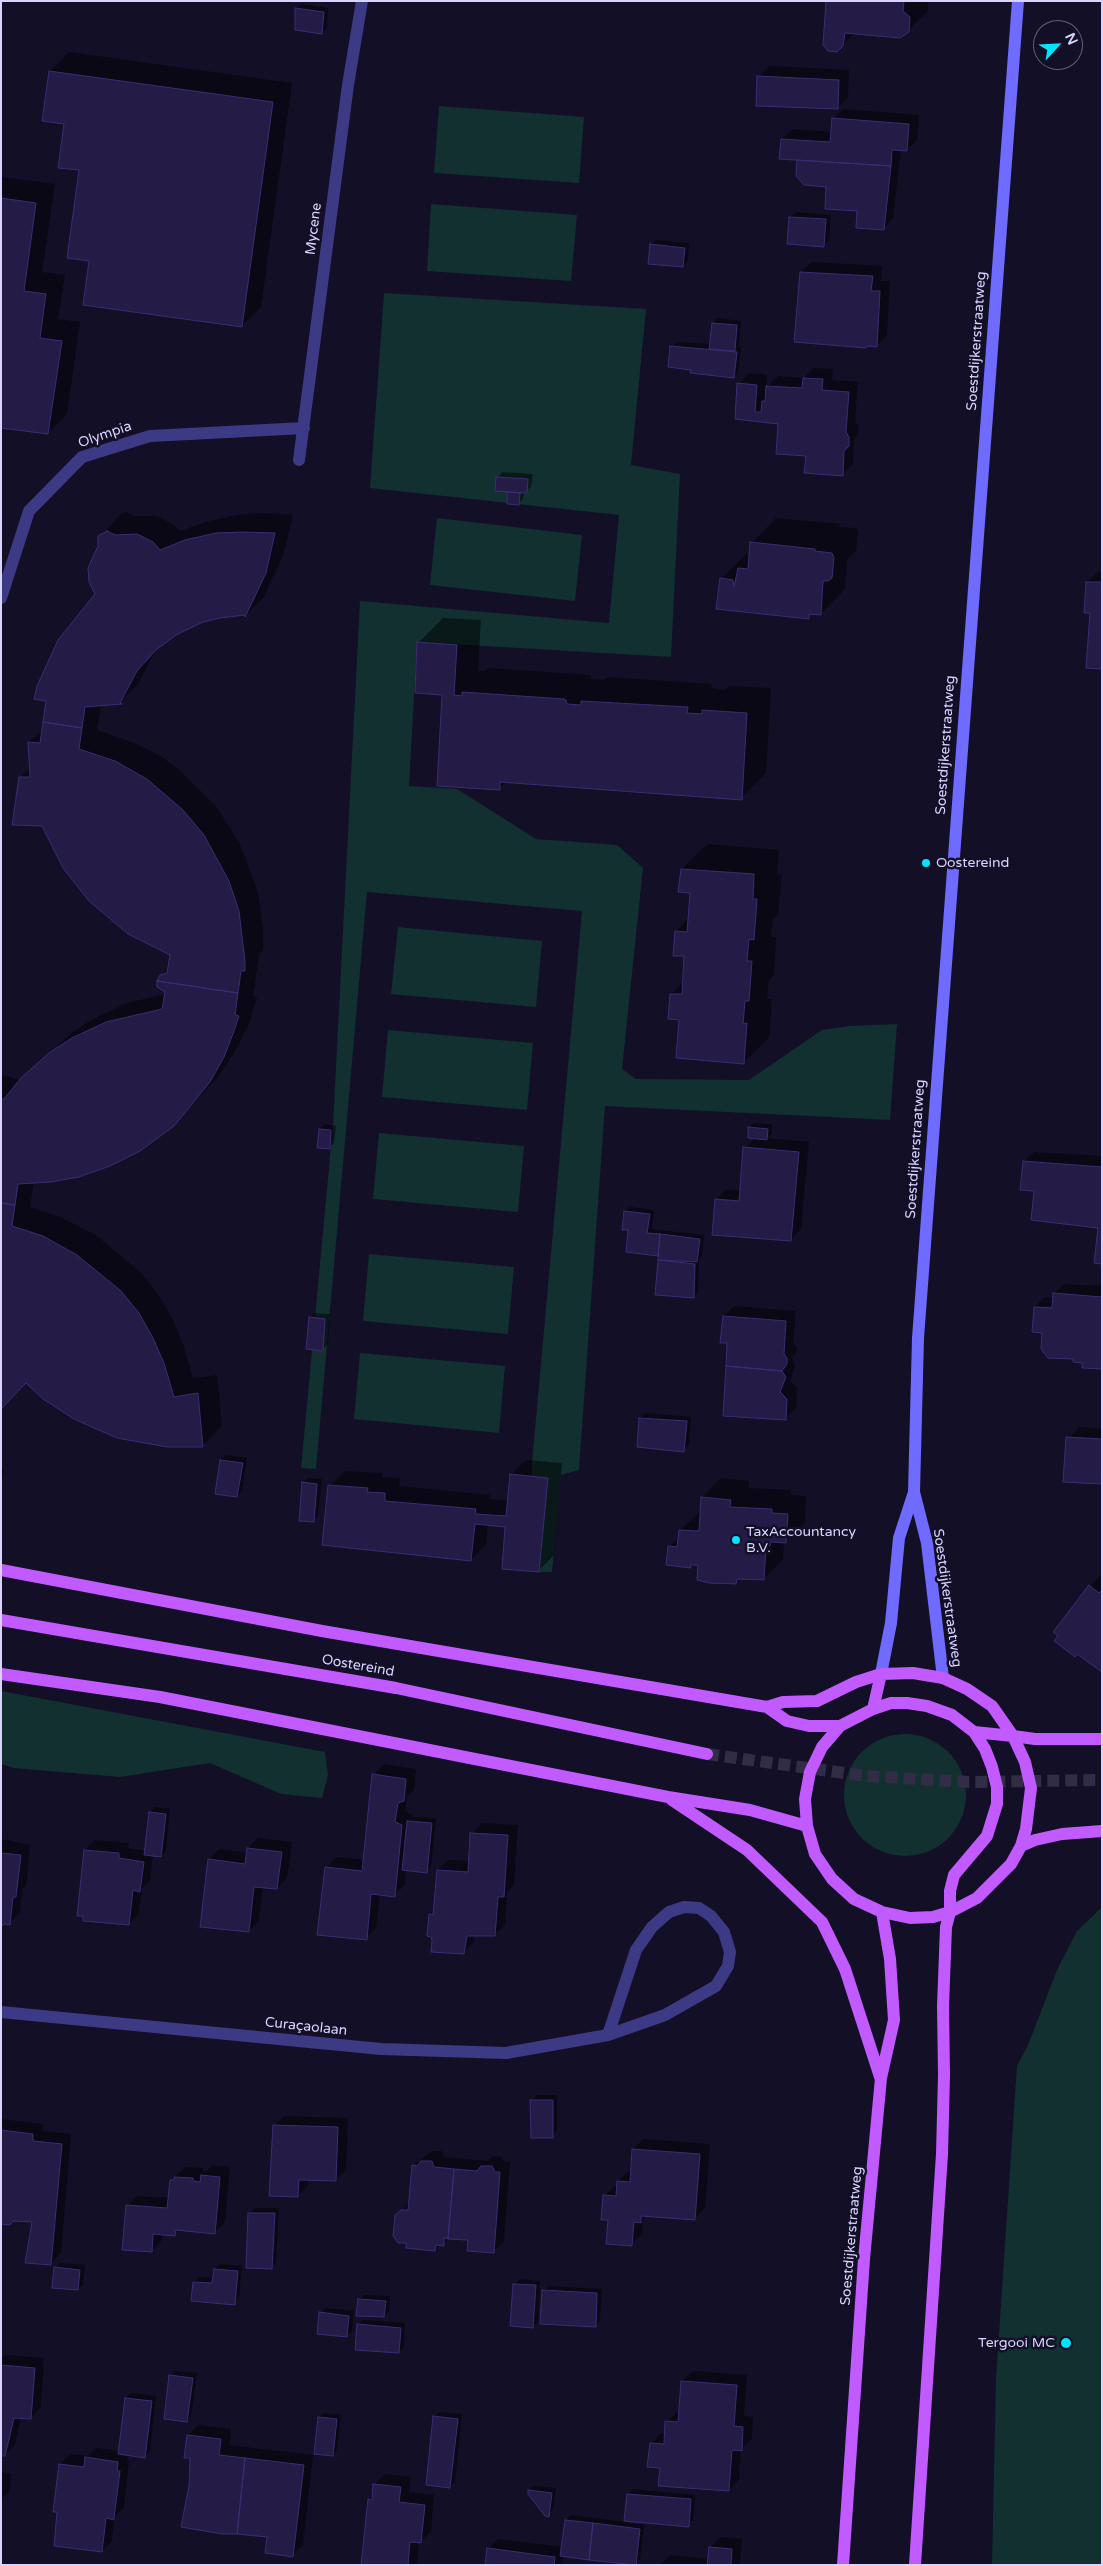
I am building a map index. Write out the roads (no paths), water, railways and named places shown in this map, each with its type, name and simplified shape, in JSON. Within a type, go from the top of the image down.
[{"type":"main road","name":"Soestdijkerstraatweg","points":[[943,1678],[927,1543],[914,1492],[914,1435],[919,1318],[1018,1]]},
{"type":"main road","name":"Soestdijkerstraatweg","points":[[881,1674],[891,1623],[898,1538],[914,1492]]},
{"type":"main road","points":[[1,1570],[322,1631],[767,1707],[786,1721],[808,1726],[840,1726]]},
{"type":"main road","name":"Oostereind","points":[[1,1620],[396,1688],[707,1754]]},
{"type":"main road","points":[[767,1707],[783,1702],[818,1702],[856,1682],[881,1674],[913,1673],[943,1678],[967,1689],[992,1706],[1013,1736],[1025,1762],[1031,1788],[1029,1814],[1021,1846],[999,1878],[977,1898],[950,1912],[932,1917],[910,1918],[882,1912],[854,1899],[832,1880],[815,1854],[807,1826],[805,1798],[810,1772],[822,1748],[840,1726],[873,1709],[891,1704],[907,1703],[927,1706],[952,1716],[974,1732],[985,1749],[997,1788],[998,1804],[987,1836],[977,1851],[954,1876],[950,1891],[950,1912],[946,1927],[943,2006],[942,2154],[914,2565]]},
{"type":"main road","points":[[1,1674],[160,1697],[668,1797],[750,1810],[807,1826]]},
{"type":"main road","points":[[873,1709],[881,1674]]},
{"type":"main road","points":[[974,1732],[1035,1739],[1102,1739]]},
{"type":"main road","points":[[668,1797],[747,1850],[822,1922],[845,1969],[880,2078]]},
{"type":"main road","points":[[1021,1846],[1035,1840],[1062,1834],[1102,1832]]},
{"type":"main road","name":"Soestdijkerstraatweg","points":[[843,2565],[864,2259],[880,2078],[894,2020],[891,1964],[882,1912]]},
{"type":"street","name":"Mycene","points":[[299,460],[348,85],[362,1]]},
{"type":"street","name":"Olympia","points":[[1,598],[29,511],[82,457],[150,436],[304,428]]},
{"type":"street","name":"Curaçaolaan","points":[[1,2012],[381,2049],[506,2053],[608,2036],[665,2015],[716,1986],[728,1966],[730,1952],[724,1932],[711,1916],[699,1908],[684,1906],[669,1912],[652,1927],[636,1950],[608,2036]]},
{"type":"tunnel","points":[[707,1754],[866,1776],[969,1782],[1102,1780]]},
{"type":"place","name":"Oostereind","points":[[926,863]]},
{"type":"place","name":"TaxAccountancy B.V.","points":[[736,1540]]},
{"type":"place","name":"Tergooi MC","points":[[1066,2343]]}]
